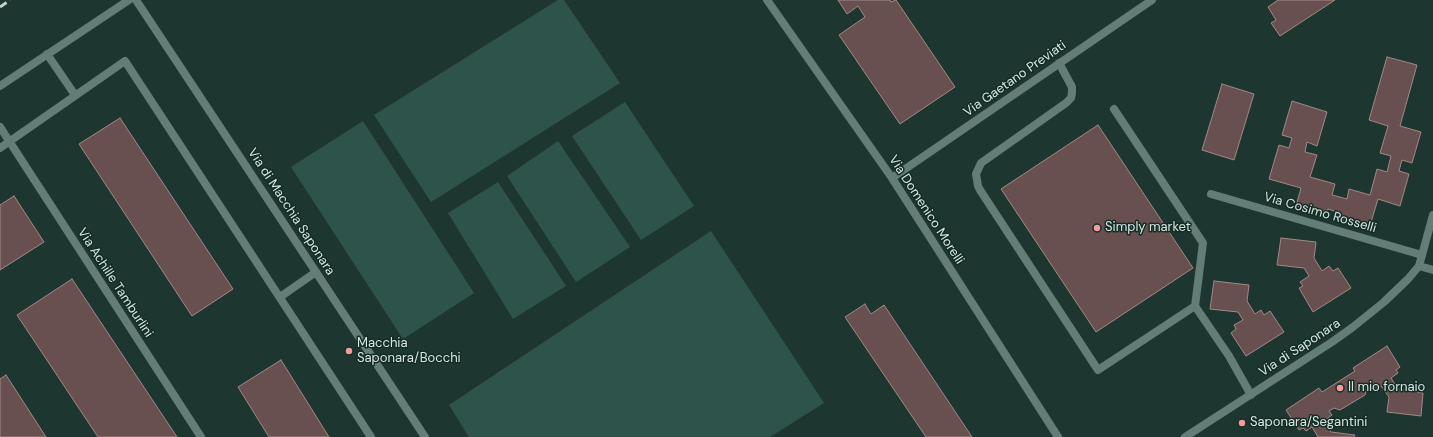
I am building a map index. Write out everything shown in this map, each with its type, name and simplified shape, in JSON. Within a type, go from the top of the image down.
[{"type":"street","points":[[0,86],[130,0]]},
{"type":"street","name":"Via di Macchia Saponara","points":[[136,0],[425,437]]},
{"type":"street","name":"Via Domenico Morelli","points":[[767,0],[892,178],[1058,437]]},
{"type":"street","name":"Via Gaetano Previati","points":[[892,178],[1152,0]]},
{"type":"street","points":[[47,54],[75,95]]},
{"type":"street","points":[[0,148],[125,60],[371,437]]},
{"type":"street","points":[[1059,63],[1072,87],[1070,98],[1066,103],[986,159],[978,168],[976,174],[980,190],[1098,370],[1195,306]]},
{"type":"street","points":[[1114,109],[1203,243],[1195,306],[1229,356],[1251,395]]},
{"type":"street","name":"Via Achille Tamburlini","points":[[0,127],[201,437]]},
{"type":"street","name":"Via Cosimo Rosselli","points":[[1211,194],[1422,256]]},
{"type":"street","points":[[1433,215],[1419,266],[1433,270]]},
{"type":"street","name":"Via di Saponara","points":[[1185,437],[1353,328],[1396,292],[1419,266]]},
{"type":"street","points":[[280,297],[316,272]]},
{"type":"green space","points":[[558,0],[564,0],[620,83],[431,202],[374,115]]},
{"type":"green space","points":[[625,102],[694,206],[641,240],[572,136]]},
{"type":"green space","points":[[363,121],[474,293],[403,339],[291,167]]},
{"type":"green space","points":[[558,141],[630,247],[576,282],[507,176]]},
{"type":"green space","points":[[498,182],[566,286],[513,319],[448,213]]},
{"type":"green space","points":[[711,231],[824,403],[770,437],[469,437],[449,405]]},
{"type":"building","points":[[838,0],[890,0],[891,2],[896,0],[955,87],[900,124],[839,35],[865,17],[858,6],[847,14]]},
{"type":"building","points":[[1278,0],[1335,0],[1280,36],[1271,23],[1276,20],[1268,7]]},
{"type":"building","points":[[1387,57],[1417,65],[1400,126],[1421,132],[1412,163],[1402,160],[1399,171],[1409,174],[1400,206],[1378,199],[1369,229],[1338,220],[1340,213],[1328,209],[1326,214],[1296,206],[1301,188],[1269,179],[1279,145],[1289,148],[1292,138],[1282,135],[1292,101],[1327,112],[1317,146],[1307,142],[1305,152],[1317,155],[1310,177],[1335,184],[1332,195],[1347,199],[1349,189],[1370,195],[1377,169],[1387,172],[1391,156],[1380,153],[1388,126],[1369,120]]},
{"type":"building","points":[[1222,84],[1254,94],[1234,160],[1202,150]]},
{"type":"building","points":[[120,118],[233,289],[192,316],[79,144]]},
{"type":"building","name":"Simply market","points":[[1098,125],[1193,268],[1096,332],[1001,189]]},
{"type":"building","points":[[14,196],[44,242],[0,270],[0,205]]},
{"type":"building","points":[[1281,238],[1316,242],[1314,258],[1322,271],[1329,266],[1333,271],[1338,268],[1351,288],[1313,312],[1299,288],[1303,286],[1300,282],[1309,276],[1304,268],[1277,265]]},
{"type":"building","points":[[72,279],[177,437],[98,437],[17,315]]},
{"type":"building","points":[[1214,281],[1249,285],[1247,301],[1255,314],[1261,310],[1264,315],[1270,311],[1284,332],[1246,356],[1231,333],[1236,329],[1234,325],[1243,320],[1238,312],[1210,309]]},
{"type":"building","points":[[865,304],[871,314],[884,305],[972,437],[926,437],[845,317]]},
{"type":"building","points":[[1387,346],[1400,367],[1396,370],[1398,373],[1391,378],[1398,389],[1423,393],[1421,416],[1387,412],[1389,397],[1381,386],[1375,390],[1372,385],[1367,388],[1365,395],[1340,410],[1334,408],[1329,411],[1332,415],[1324,421],[1331,432],[1355,435],[1354,437],[1318,437],[1312,427],[1306,431],[1303,428],[1299,430],[1286,410],[1319,388],[1322,392],[1355,371],[1353,368]]},
{"type":"building","points":[[281,360],[329,437],[269,437],[238,387]]},
{"type":"building","points":[[6,375],[46,437],[0,437],[0,379]]},
{"type":"railway","points":[[0,7],[10,0]]},
{"type":"place","name":"Simply market","points":[[1097,228]]},
{"type":"place","name":"Macchia Saponara/Bocchi","points":[[349,351]]},
{"type":"place","name":"Il mio fornaio","points":[[1340,388]]},
{"type":"place","name":"Saponara/Segantini","points":[[1242,423]]}]
